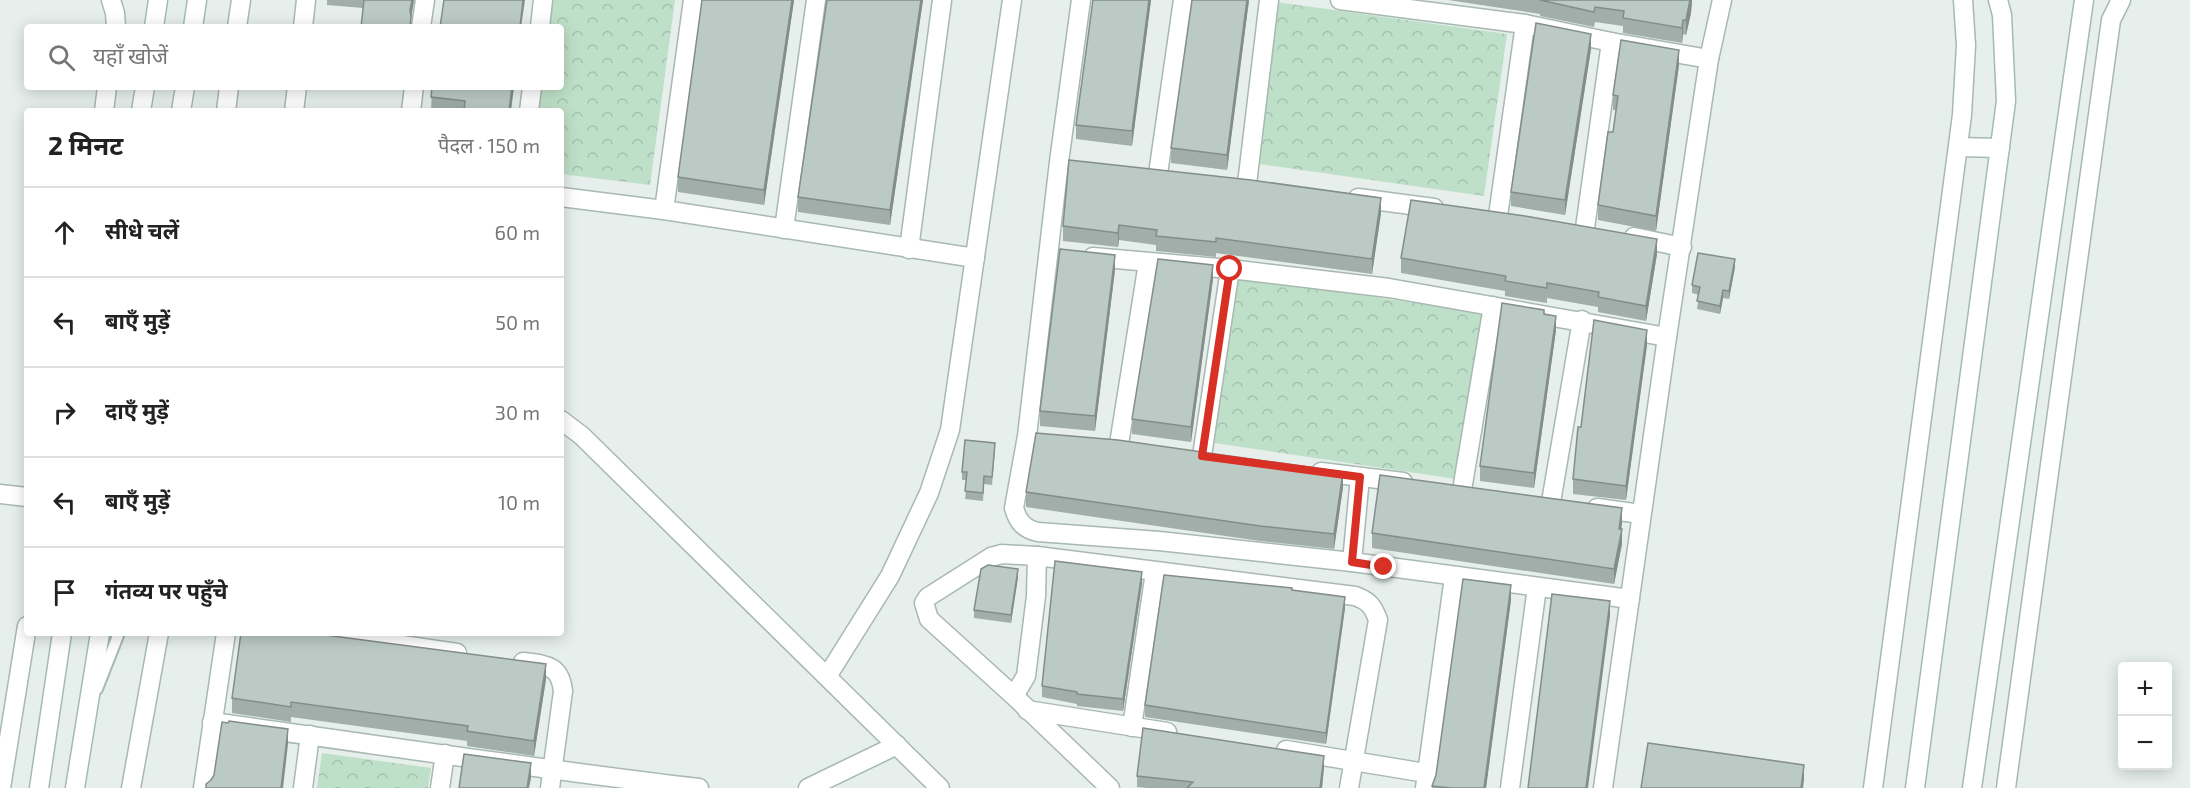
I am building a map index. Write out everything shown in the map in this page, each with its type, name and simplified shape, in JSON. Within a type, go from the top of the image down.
[{"type":"street","points":[[111,0],[116,24]]},
{"type":"street","points":[[154,24],[158,0]]},
{"type":"street","points":[[193,24],[197,0]]},
{"type":"street","points":[[237,24],[241,0]]},
{"type":"street","points":[[303,24],[306,0]]},
{"type":"street","points":[[421,24],[425,0]]},
{"type":"street","points":[[540,24],[543,0]]},
{"type":"street","points":[[664,210],[693,0]]},
{"type":"street","points":[[784,229],[816,0]]},
{"type":"street","points":[[909,249],[942,0]]},
{"type":"street","points":[[828,675],[890,576],[929,493],[950,430],[1012,0]]},
{"type":"street","points":[[1081,0],[1059,162],[1027,436],[1014,508],[1017,518],[1028,530],[1159,540],[1352,562],[1630,599]]},
{"type":"street","points":[[1158,174],[1183,0]]},
{"type":"street","points":[[1247,184],[1269,0]]},
{"type":"street","points":[[1340,0],[1427,5],[1709,59]]},
{"type":"street","points":[[1603,788],[1667,337],[1709,59],[1722,0]]},
{"type":"street","points":[[1873,788],[1962,115],[1966,45],[1963,0]]},
{"type":"street","points":[[1915,788],[2006,101],[2002,15],[1998,0]]},
{"type":"street","points":[[1972,788],[2084,0]]},
{"type":"street","points":[[2006,788],[2111,20],[2121,0]]},
{"type":"street","points":[[1520,219],[1492,215],[1525,24]]},
{"type":"street","points":[[1585,228],[1611,42]]},
{"type":"street","points":[[104,108],[107,90]]},
{"type":"street","points":[[142,108],[144,90]]},
{"type":"street","points":[[182,108],[184,90]]},
{"type":"street","points":[[226,108],[229,90]]},
{"type":"street","points":[[294,108],[297,90]]},
{"type":"street","points":[[411,108],[414,90]]},
{"type":"street","points":[[529,108],[532,90]]},
{"type":"street","points":[[1958,147],[2000,148]]},
{"type":"street","points":[[1059,162],[1081,165]]},
{"type":"street","points":[[1136,171],[1180,176]]},
{"type":"street","points":[[1225,181],[1270,187]]},
{"type":"street","points":[[1338,195],[1452,210]]},
{"type":"street","points":[[564,197],[664,210],[975,258]]},
{"type":"street","points":[[1563,225],[1682,247]]},
{"type":"street","points":[[1049,251],[1389,288],[1667,337]]},
{"type":"street","points":[[1139,447],[1113,443],[1148,263]]},
{"type":"street","points":[[1202,456],[1230,269]]},
{"type":"street","points":[[1462,490],[1493,306]]},
{"type":"street","points":[[1551,502],[1582,321]]},
{"type":"street","points":[[564,422],[582,436],[828,675],[940,788]]},
{"type":"street","points":[[1027,436],[1050,438]]},
{"type":"street","points":[[1181,453],[1225,459]]},
{"type":"street","points":[[1304,469],[1417,484]]},
{"type":"street","points":[[1352,562],[1360,477]]},
{"type":"street","points":[[1439,487],[1484,493]]},
{"type":"street","points":[[0,494],[24,497]]},
{"type":"street","points":[[1529,499],[1641,514]]},
{"type":"street","points":[[1110,788],[929,619],[924,603],[934,592],[991,557],[1002,554],[1037,556],[1355,596],[1367,600],[1378,620],[1349,788]]},
{"type":"street","points":[[1014,696],[1026,676],[1036,596],[1037,556]]},
{"type":"street","points":[[1132,727],[1155,572]]},
{"type":"street","points":[[1272,748],[1354,760],[1425,781],[1454,577]]},
{"type":"street","points":[[1510,788],[1538,587]]},
{"type":"street","points":[[1,788],[25,636]]},
{"type":"street","points":[[39,788],[62,636]]},
{"type":"street","points":[[75,788],[99,636]]},
{"type":"street","points":[[131,788],[158,636]]},
{"type":"street","points":[[203,788],[226,636]]},
{"type":"street","points":[[340,636],[479,656]]},
{"type":"street","points":[[502,659],[547,666],[556,670],[562,679],[563,690],[552,779]]},
{"type":"street","points":[[1027,710],[1179,734]]},
{"type":"street","points":[[212,722],[445,754],[552,779],[699,788]]},
{"type":"street","points":[[303,788],[310,735]]},
{"type":"street","points":[[807,788],[897,745]]},
{"type":"street","points":[[440,788],[445,754]]},
{"type":"lane","points":[[85,718],[118,636]]},
{"type":"green space","points":[[549,0],[675,0],[650,185],[564,174],[564,108],[534,108],[537,90],[564,90],[564,24],[545,24]]},
{"type":"green space","points":[[1276,2],[1507,34],[1484,196],[1252,163]]},
{"type":"green space","points":[[1233,276],[1482,313],[1456,479],[1208,442]]},
{"type":"green space","points":[[322,753],[431,768],[428,788],[317,788]]},
{"type":"building","points":[[364,0],[412,0],[410,24],[361,24]]},
{"type":"building","points":[[444,0],[523,0],[520,24],[440,24]]},
{"type":"building","points":[[702,0],[792,0],[764,190],[678,177]]},
{"type":"building","points":[[827,0],[921,0],[890,210],[798,197]]},
{"type":"building","points":[[1093,0],[1149,0],[1132,131],[1076,125]]},
{"type":"building","points":[[1192,0],[1247,0],[1227,155],[1171,148]]},
{"type":"building","points":[[1540,0],[1690,0],[1682,28],[1623,18],[1624,11],[1595,7],[1594,12]]},
{"type":"building","points":[[1536,23],[1591,34],[1565,200],[1511,192]]},
{"type":"building","points":[[1621,40],[1679,50],[1656,216],[1598,205],[1608,132],[1613,132],[1618,96],[1613,95]]},
{"type":"building","points":[[432,90],[512,90],[509,108],[464,108],[465,101],[431,97]]},
{"type":"building","points":[[1069,160],[1251,180],[1381,198],[1372,259],[1216,238],[1216,242],[1156,236],[1157,230],[1119,225],[1118,233],[1063,226]]},
{"type":"building","points":[[1411,200],[1525,216],[1657,239],[1646,306],[1598,297],[1599,292],[1547,283],[1547,288],[1505,281],[1506,276],[1401,258]]},
{"type":"building","points":[[1060,249],[1115,255],[1095,416],[1040,411]]},
{"type":"building","points":[[1698,253],[1735,259],[1729,291],[1723,290],[1720,306],[1697,301],[1700,287],[1692,285]]},
{"type":"building","points":[[1158,259],[1213,265],[1191,427],[1132,419]]},
{"type":"building","points":[[1502,303],[1544,310],[1544,314],[1556,316],[1534,473],[1480,466]]},
{"type":"building","points":[[1594,320],[1647,330],[1626,486],[1573,479],[1578,427],[1581,427]]},
{"type":"building","points":[[1036,433],[1118,440],[1343,472],[1334,534],[1260,526],[1026,492]]},
{"type":"building","points":[[965,440],[995,443],[992,477],[984,476],[983,493],[965,491],[967,472],[962,472]]},
{"type":"building","points":[[1380,475],[1622,508],[1619,529],[1622,529],[1614,569],[1372,533]]},
{"type":"building","points":[[1055,561],[1142,572],[1123,699],[1077,694],[1077,692],[1042,686]]},
{"type":"building","points":[[988,565],[1018,569],[1011,615],[974,610],[981,569]]},
{"type":"building","points":[[1164,575],[1292,588],[1292,590],[1345,597],[1326,733],[1145,705]]},
{"type":"building","points":[[1463,579],[1511,585],[1484,788],[1432,786],[1436,775]]},
{"type":"building","points":[[1552,594],[1610,601],[1586,788],[1528,788]]},
{"type":"building","points":[[241,636],[333,636],[546,664],[534,741],[467,731],[468,726],[291,702],[291,707],[232,698]]},
{"type":"building","points":[[229,721],[288,729],[281,788],[206,788],[206,784],[214,775],[222,722],[228,723]]},
{"type":"building","points":[[1143,728],[1324,756],[1320,788],[1187,788],[1193,782],[1137,776]]},
{"type":"building","points":[[1648,743],[1804,765],[1801,788],[1641,788]]},
{"type":"building","points":[[464,754],[531,763],[527,788],[459,788]]},
{"type":"route","points":[[1230,269],[1202,456],[1360,477],[1352,562],[1384,567]]}]
